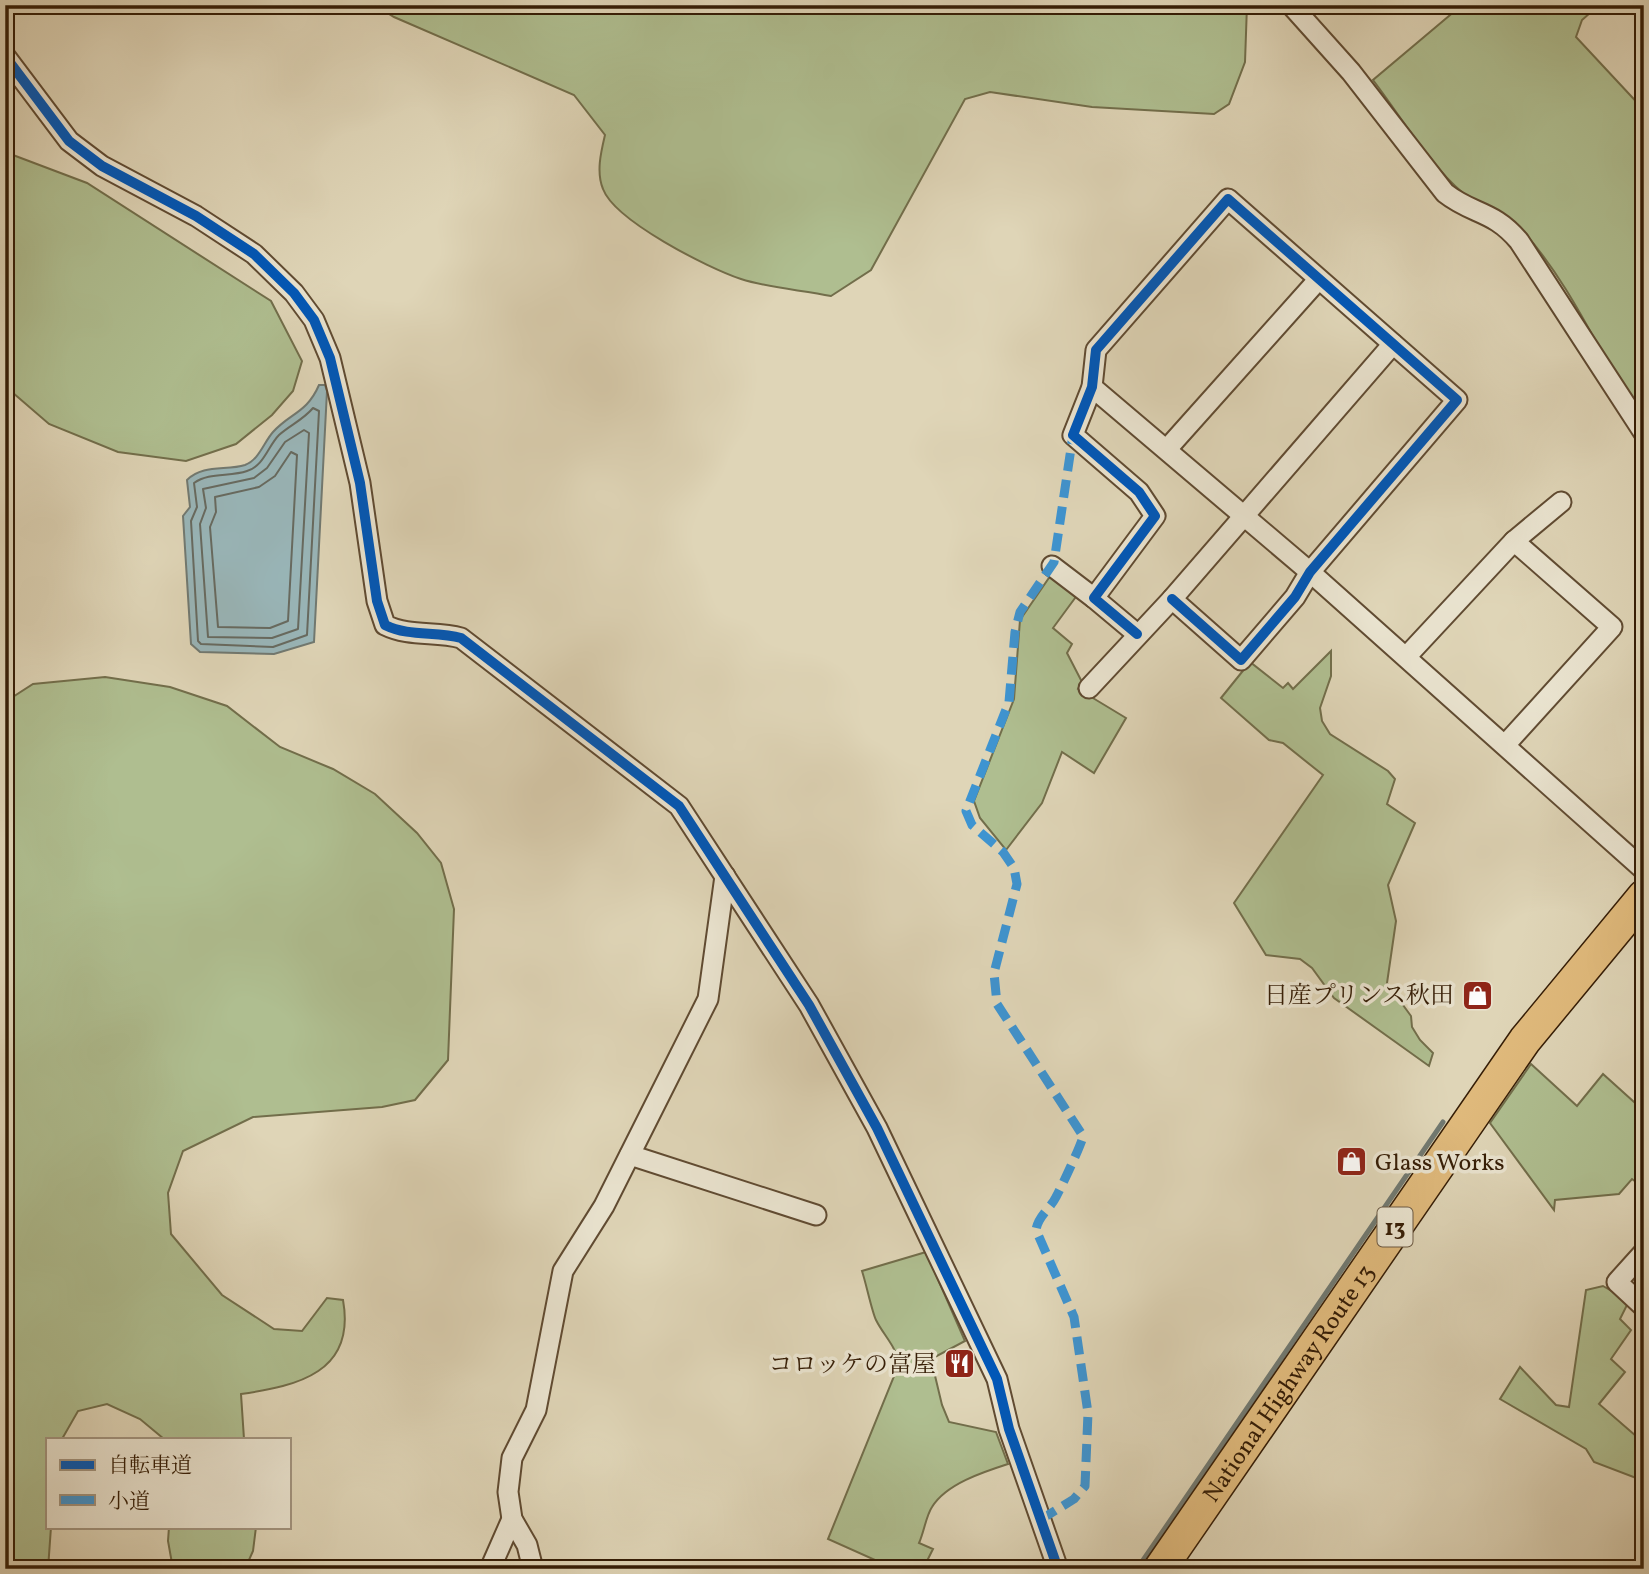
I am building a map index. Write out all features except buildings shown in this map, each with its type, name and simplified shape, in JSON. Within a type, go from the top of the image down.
[{"type":"highway","name":"National Highway Route 13","points":[[1160,1569],[1525,1040],[1644,896]]},
{"type":"street","points":[[1291,5],[1351,72],[1444,193],[1457,203],[1504,223],[1519,241],[1644,433]]},
{"type":"street","points":[[5,57],[69,141],[102,166],[195,216],[254,254],[294,293],[314,320],[330,358],[360,483],[377,601],[385,625],[399,632],[461,638],[679,806],[809,1005],[877,1128],[997,1380],[1009,1429],[1058,1569]]},
{"type":"street","points":[[1094,598],[1155,516],[1139,492],[1073,435],[1092,387],[1096,350],[1228,199],[1457,400],[1310,572],[1295,597],[1241,660],[1172,599]]},
{"type":"street","points":[[1167,449],[1318,280]]},
{"type":"street","points":[[1089,688],[1172,599],[1393,344]]},
{"type":"street","points":[[1092,387],[1310,572],[1644,870]]},
{"type":"street","points":[[1406,657],[1514,541],[1561,502]]},
{"type":"street","points":[[1505,745],[1612,627],[1514,541]]},
{"type":"street","points":[[1052,566],[1137,634]]},
{"type":"street","points":[[533,1569],[527,1545],[512,1519],[508,1492],[512,1458],[536,1410],[563,1271],[604,1206],[708,999],[725,876]]},
{"type":"street","points":[[630,1155],[816,1215]]},
{"type":"street","points":[[1644,1252],[1617,1282],[1644,1307]]},
{"type":"street","points":[[491,1569],[512,1519]]},
{"type":"green space","points":[[375,5],[1247,5],[1245,62],[1229,104],[1214,114],[1092,107],[990,92],[965,99],[871,270],[831,296],[741,279],[707,265],[643,229],[611,202],[603,189],[600,169],[605,135],[574,95],[394,17]]},
{"type":"green space","points":[[1462,5],[1599,5],[1582,20],[1576,37],[1644,110],[1644,425],[1572,300],[1540,252],[1515,224],[1470,198],[1451,182],[1373,80]]},
{"type":"green space","points":[[5,152],[87,183],[271,301],[302,361],[293,391],[272,415],[236,444],[186,461],[118,452],[49,424],[5,386]]},
{"type":"green space","points":[[1053,572],[1078,594],[1053,628],[1072,644],[1067,653],[1082,682],[1078,689],[1126,718],[1094,773],[1062,752],[1042,803],[1006,850],[980,818],[974,801],[1014,699],[1020,620]]},
{"type":"green space","points":[[1331,651],[1331,676],[1320,708],[1322,721],[1330,734],[1388,771],[1395,779],[1387,804],[1415,823],[1388,885],[1396,921],[1387,983],[1411,1016],[1412,1027],[1420,1040],[1433,1053],[1429,1066],[1334,998],[1312,968],[1300,959],[1266,955],[1234,903],[1323,775],[1283,743],[1269,740],[1221,698],[1250,662],[1283,688],[1288,683],[1293,689]]},
{"type":"green space","points":[[105,677],[170,687],[227,706],[280,747],[333,769],[375,794],[417,833],[441,863],[454,909],[448,1060],[415,1100],[382,1107],[253,1117],[183,1151],[168,1193],[171,1234],[222,1295],[274,1329],[302,1331],[327,1298],[343,1300],[345,1324],[341,1344],[331,1359],[302,1380],[241,1394],[244,1438],[163,1438],[140,1419],[107,1404],[78,1411],[63,1438],[46,1438],[46,1528],[51,1528],[48,1569],[5,1569],[5,702],[33,684]]},
{"type":"green space","points":[[1531,1064],[1577,1106],[1603,1074],[1644,1111],[1644,1188],[1632,1179],[1619,1194],[1555,1200],[1554,1210],[1490,1123]]},
{"type":"green space","points":[[926,1252],[965,1341],[931,1359],[942,1405],[949,1422],[996,1432],[1008,1464],[956,1485],[938,1499],[930,1511],[919,1543],[933,1549],[923,1569],[895,1569],[828,1539],[899,1364],[893,1346],[874,1316],[862,1271]]},
{"type":"green space","points":[[1603,1286],[1629,1301],[1620,1319],[1631,1330],[1611,1359],[1625,1372],[1599,1404],[1644,1443],[1644,1481],[1594,1462],[1586,1449],[1500,1399],[1520,1367],[1556,1405],[1569,1407],[1586,1290]]},
{"type":"green space","points":[[169,1528],[256,1528],[253,1551],[245,1569],[173,1569],[168,1541]]},
{"type":"water","points":[[319,385],[325,385],[327,391],[314,642],[274,654],[200,652],[191,644],[183,516],[190,507],[187,480],[200,472],[250,463],[273,432],[304,407]]},
{"type":"waterway","points":[[1137,1569],[1443,1122]]},
{"type":"marked path","points":[[1040,1520],[1074,1499],[1085,1486],[1088,1413],[1074,1317],[1036,1230],[1059,1192],[1083,1136],[997,1004],[994,973],[1017,884],[1014,868],[1003,852],[972,825],[966,811],[1009,702],[1015,632],[1020,612],[1054,562],[1073,435]]},
{"type":"cycle path","points":[[5,56],[69,141],[102,166],[196,216],[254,254],[294,293],[314,320],[330,358],[360,483],[377,601],[385,625],[413,633],[461,638],[679,806],[809,1005],[877,1128],[997,1379],[1009,1429],[1058,1569]]},
{"type":"cycle path","points":[[1137,634],[1094,598],[1155,516],[1139,492],[1073,435],[1092,387],[1096,350],[1228,199],[1457,400],[1310,572],[1295,597],[1241,660],[1172,599]]},
{"type":"place","name":"日産プリンス秋田","points":[[1477,995]]},
{"type":"place","name":"Glass Works","points":[[1352,1162]]},
{"type":"place","name":"コロッケの富屋","points":[[959,1364]]}]
